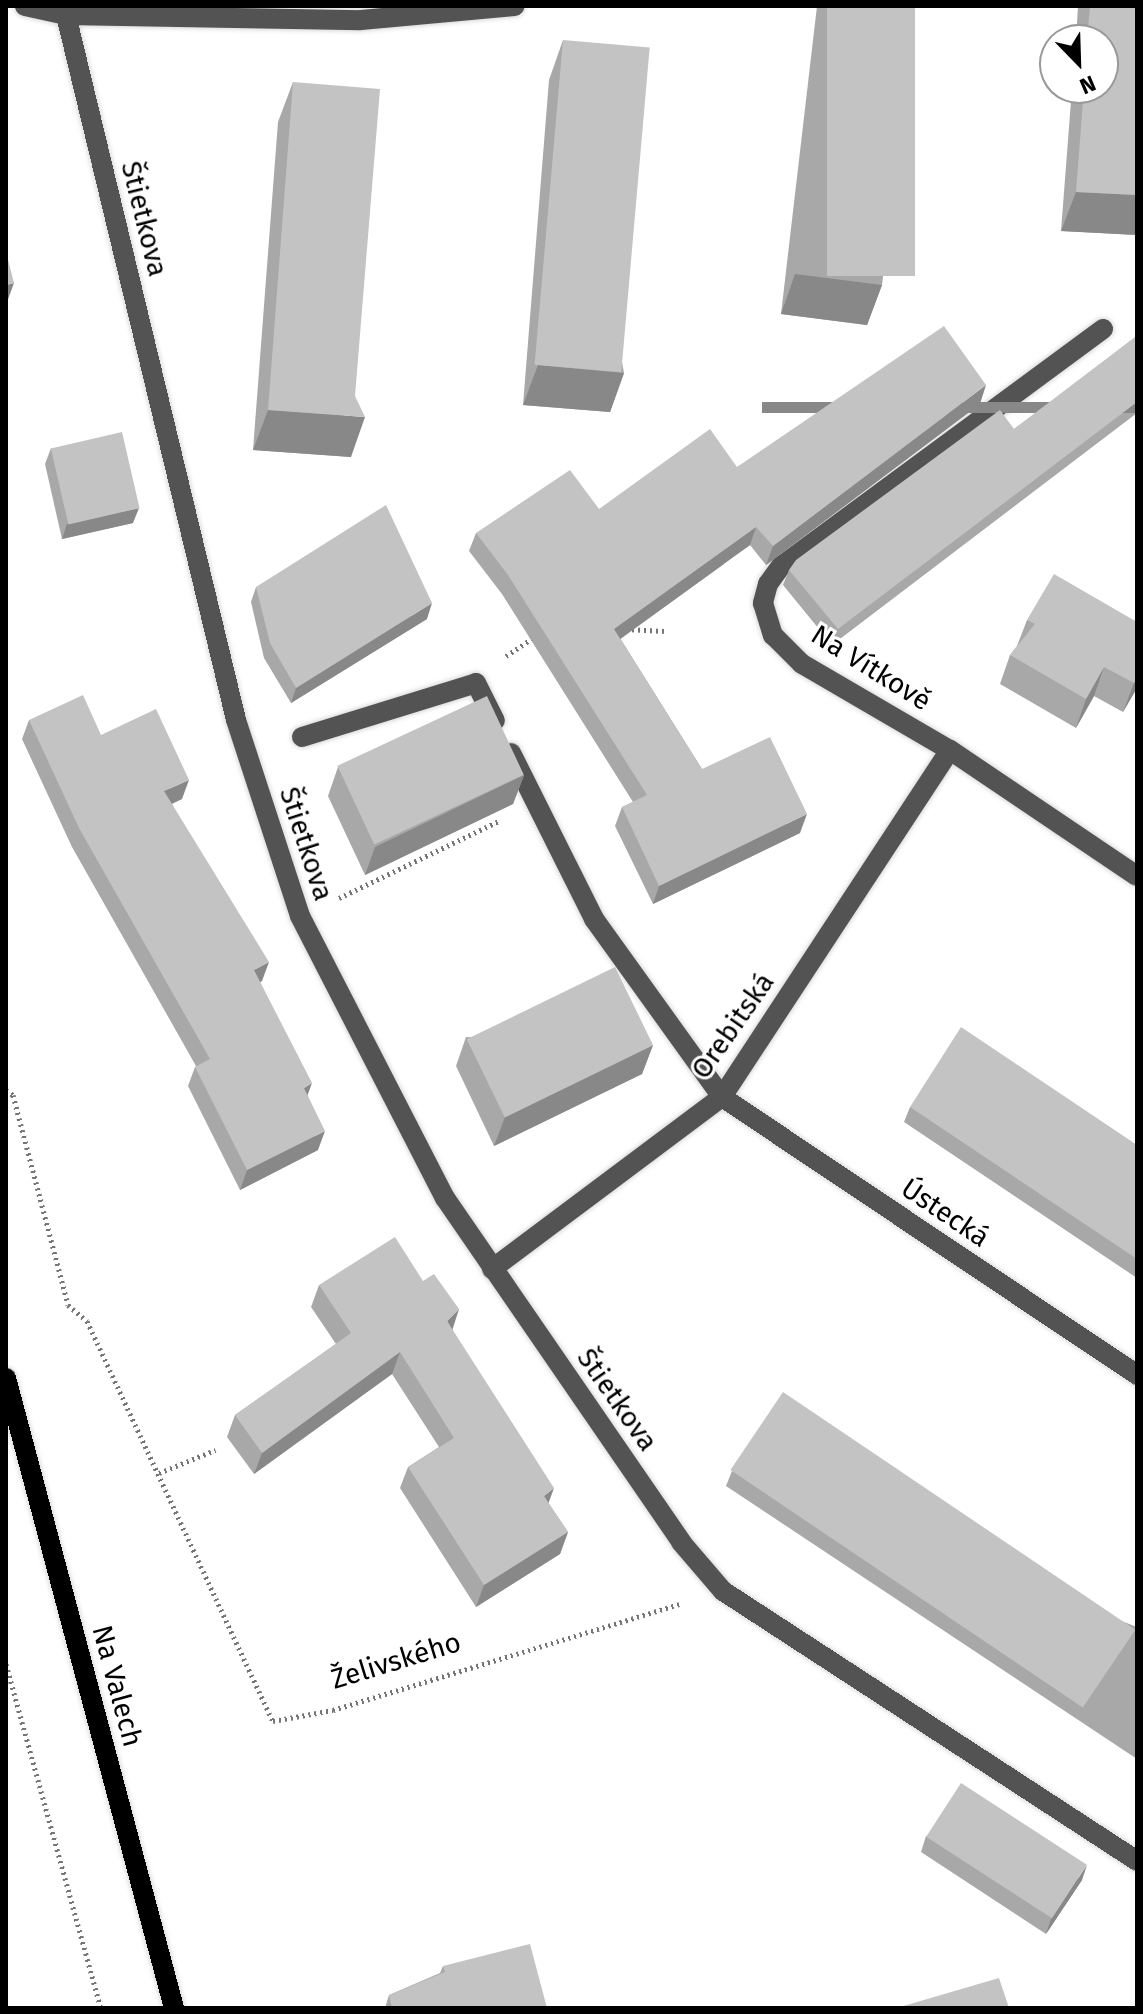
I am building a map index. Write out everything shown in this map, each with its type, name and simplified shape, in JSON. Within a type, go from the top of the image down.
[{"type":"main road","name":"Na Valech","points":[[6,1378],[174,2008]]},
{"type":"street","points":[[25,6],[66,15],[361,20],[514,6]]},
{"type":"street","name":"Štietkova","points":[[66,15],[236,720],[300,916],[445,1198],[681,1542],[723,1591]]},
{"type":"street","name":"Na Vítkově","points":[[1103,329],[781,566],[768,584],[765,620],[802,664],[950,750],[1137,876]]},
{"type":"street","points":[[302,737],[476,683],[594,919],[722,1097]]},
{"type":"street","name":"Orebitská","points":[[492,1269],[722,1097],[950,750]]},
{"type":"street","name":"Ústecká","points":[[722,1097],[1137,1375]]},
{"type":"street","points":[[723,1591],[1137,1861]]},
{"type":"path","points":[[618,623],[630,633],[664,631]]},
{"type":"path","points":[[476,683],[543,631]]},
{"type":"path","points":[[300,916],[536,804]]},
{"type":"path","name":"Želivského","points":[[6,1090],[13,1095],[68,1305],[87,1321],[273,1721],[333,1710],[723,1591]]},
{"type":"path","points":[[159,1473],[215,1450]]},
{"type":"path","points":[[6,1664],[101,2008]]},
{"type":"building","points":[[827,6],[915,6],[915,276],[827,276]]},
{"type":"building","points":[[1090,6],[1137,6],[1137,195],[1076,192],[1083,104],[1119,104],[1119,24],[1088,24]]},
{"type":"building","points":[[563,40],[650,48],[621,372],[535,365]]},
{"type":"building","points":[[293,82],[380,89],[355,396],[365,417],[268,410]]},
{"type":"building","points":[[6,252],[14,283],[6,285]]},
{"type":"building","points":[[944,326],[986,385],[773,546],[756,527],[614,629],[702,769],[770,737],[807,814],[659,886],[622,807],[647,795],[508,575],[476,533],[570,470],[599,509],[710,429],[737,467]]},
{"type":"building","points":[[1135,337],[1137,402],[838,629],[789,570],[796,560],[1000,410],[1014,429]]},
{"type":"building","points":[[122,432],[140,508],[68,524],[51,448]]},
{"type":"building","points":[[386,505],[432,603],[296,688],[270,643],[256,587]]},
{"type":"building","points":[[1054,574],[1137,622],[1137,677],[1134,683],[1104,667],[1086,699],[1010,655],[1035,624],[1027,620]]},
{"type":"building","points":[[83,695],[101,735],[156,709],[189,780],[164,791],[269,962],[254,970],[312,1083],[304,1088],[325,1131],[247,1170],[195,1067],[210,1059],[79,828],[29,720]]},
{"type":"building","points":[[487,696],[524,775],[374,845],[337,766]]},
{"type":"building","points":[[615,967],[653,1045],[505,1118],[467,1039]]},
{"type":"building","points":[[961,1027],[1137,1145],[1137,1259],[910,1107]]},
{"type":"building","points":[[395,1237],[423,1281],[434,1274],[459,1309],[447,1321],[554,1488],[544,1496],[568,1532],[484,1585],[408,1467],[454,1438],[400,1352],[262,1453],[235,1415],[351,1333],[319,1285]]},
{"type":"building","points":[[783,1392],[1135,1630],[1083,1708],[730,1470]]},
{"type":"building","points":[[961,1783],[1087,1865],[1052,1918],[926,1837]]},
{"type":"building","points":[[530,1944],[547,2008],[392,2008],[389,1995],[445,1972],[443,1966]]},
{"type":"building","points":[[999,1978],[1009,2008],[900,2007]]}]
